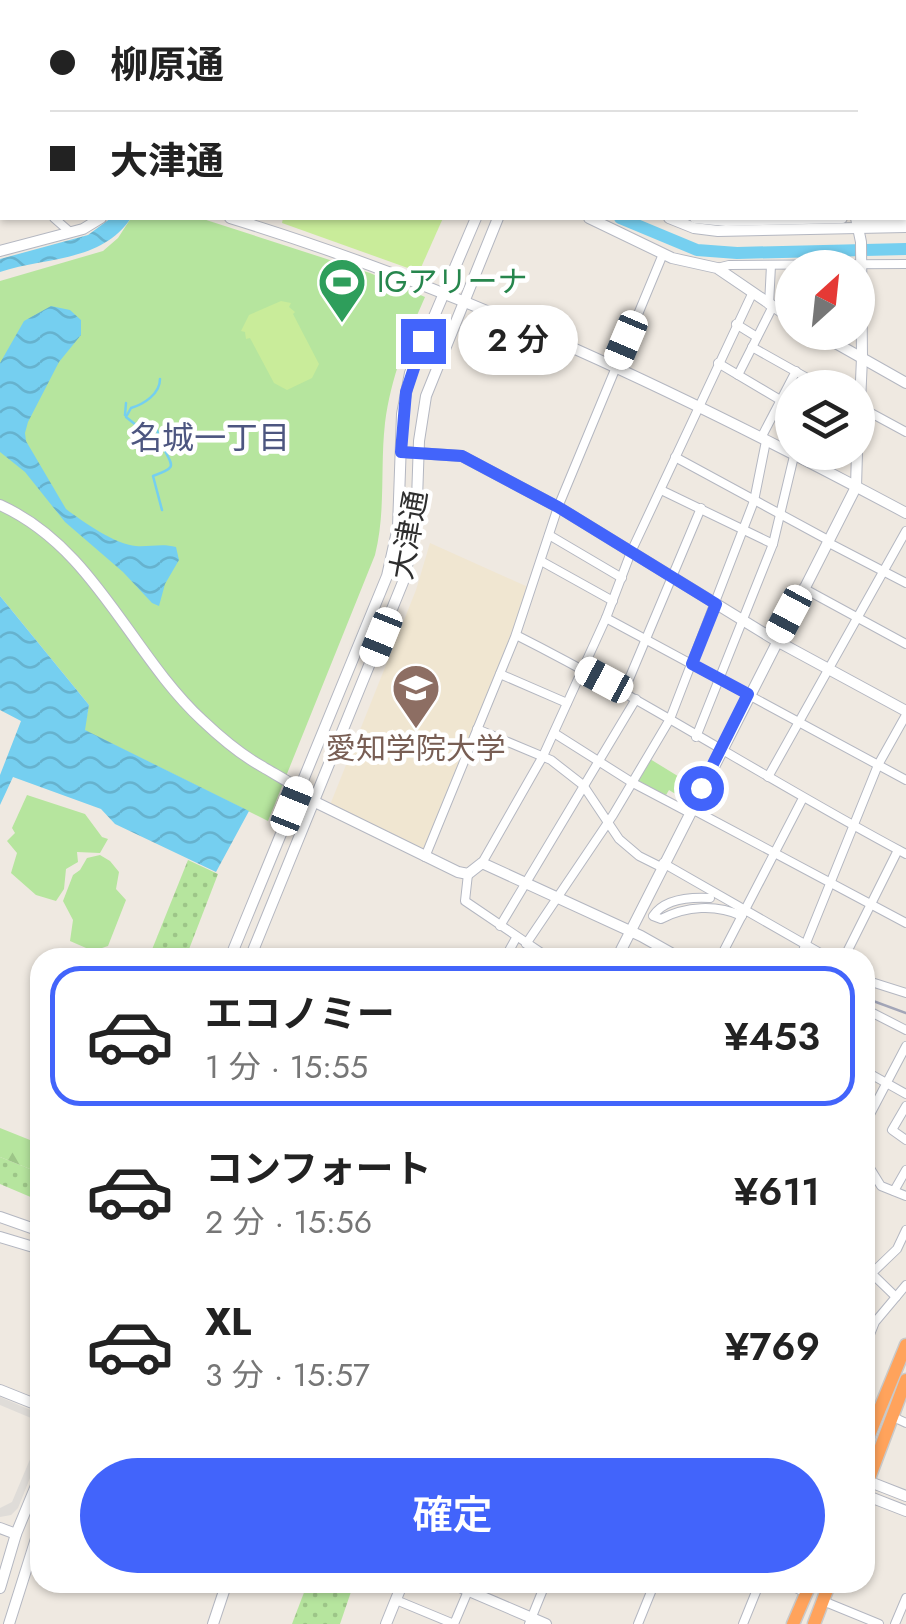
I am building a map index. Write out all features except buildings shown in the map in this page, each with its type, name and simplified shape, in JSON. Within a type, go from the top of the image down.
[{"type":"highway","points":[[878,1413],[906,1344]]},
{"type":"highway","points":[[875,1438],[906,1362]]},
{"type":"highway","points":[[875,1458],[906,1372]]},
{"type":"highway","points":[[878,1413],[906,1380]]},
{"type":"highway","points":[[796,1624],[807,1593]]},
{"type":"highway","points":[[796,1624],[807,1593]]},
{"type":"highway","points":[[814,1624],[826,1593]]},
{"type":"street","points":[[56,220],[70,232]]},
{"type":"street","points":[[0,251],[70,232],[97,220]]},
{"type":"street","points":[[236,220],[342,254],[616,366],[775,446]]},
{"type":"street","name":"大津通","points":[[234,948],[387,576],[398,527],[402,414],[410,376],[475,220]]},
{"type":"street","name":"大津通","points":[[254,948],[403,582],[416,529],[426,396],[497,220]]},
{"type":"street","points":[[593,220],[662,254],[717,268],[775,265]]},
{"type":"street","points":[[674,220],[718,231],[859,221],[906,227]]},
{"type":"street","points":[[859,221],[861,250]]},
{"type":"street","points":[[426,857],[516,635],[558,507],[662,254]]},
{"type":"street","points":[[875,263],[906,264]]},
{"type":"street","points":[[738,375],[771,307],[771,265]]},
{"type":"street","points":[[717,268],[775,309]]},
{"type":"street","points":[[533,948],[465,901],[468,874],[482,862],[543,756],[606,618],[631,552],[752,294]]},
{"type":"street","points":[[736,324],[758,337]]},
{"type":"street","points":[[752,347],[794,370]]},
{"type":"street","points":[[848,350],[906,383]]},
{"type":"street","points":[[861,370],[862,350]]},
{"type":"street","points":[[718,363],[775,397]]},
{"type":"street","points":[[526,944],[633,783],[670,719],[754,501],[763,439],[775,411]]},
{"type":"street","points":[[875,415],[906,432]]},
{"type":"street","points":[[401,452],[462,456],[558,507],[775,640],[906,712],[878,765],[803,948]]},
{"type":"street","points":[[675,458],[906,583]]},
{"type":"street","points":[[696,737],[782,516],[791,470]]},
{"type":"street","points":[[823,470],[906,514]]},
{"type":"street","points":[[622,948],[856,486],[856,470]]},
{"type":"street","points":[[661,490],[772,544]]},
{"type":"street","points":[[0,505],[51,536],[80,566],[200,719],[246,756],[299,787],[313,801],[468,874]]},
{"type":"street","points":[[624,691],[700,508]]},
{"type":"street","points":[[768,777],[906,531]]},
{"type":"street","points":[[549,536],[622,578]]},
{"type":"street","points":[[541,560],[613,601]]},
{"type":"street","points":[[802,588],[906,644]]},
{"type":"street","points":[[606,618],[906,780]]},
{"type":"street","points":[[516,635],[624,691],[696,737],[902,852],[849,948]]},
{"type":"street","points":[[500,674],[567,703]]},
{"type":"street","points":[[500,926],[636,699]]},
{"type":"street","points":[[477,729],[543,756],[583,786],[619,838],[639,856],[662,865],[711,899],[811,948]]},
{"type":"street","points":[[554,733],[633,783],[906,923]]},
{"type":"street","points":[[725,948],[803,798]]},
{"type":"street","points":[[482,862],[661,948]]},
{"type":"street","points":[[711,899],[661,919],[653,916],[673,902],[711,899],[743,912]]},
{"type":"street","points":[[511,948],[516,938]]},
{"type":"street","points":[[875,983],[906,994]]},
{"type":"street","points":[[875,1014],[906,1030]]},
{"type":"street","points":[[875,1107],[906,1046]]},
{"type":"street","points":[[875,1077],[906,1094]]},
{"type":"street","points":[[906,1106],[892,1130],[906,1140]]},
{"type":"street","points":[[894,1191],[906,1170]]},
{"type":"street","points":[[875,1177],[880,1186],[906,1196]]},
{"type":"street","points":[[0,1217],[30,1227]]},
{"type":"street","points":[[875,1265],[904,1242],[906,1230]]},
{"type":"street","points":[[0,1237],[30,1246]]},
{"type":"street","points":[[875,1277],[896,1297]]},
{"type":"street","points":[[875,1322],[906,1285]]},
{"type":"street","points":[[0,1390],[30,1402]]},
{"type":"street","points":[[878,1413],[906,1422]]},
{"type":"street","points":[[875,1486],[906,1496]]},
{"type":"street","points":[[875,1489],[906,1511]]},
{"type":"street","points":[[0,1588],[30,1500]]},
{"type":"street","points":[[0,1528],[16,1534]]},
{"type":"street","points":[[9,1624],[30,1556]]},
{"type":"street","points":[[213,1624],[223,1593]]},
{"type":"street","points":[[386,1624],[399,1593]]},
{"type":"street","points":[[396,1600],[454,1624],[467,1593]]},
{"type":"street","points":[[472,1593],[530,1621],[546,1624]]},
{"type":"street","points":[[530,1621],[541,1593]]},
{"type":"street","points":[[638,1624],[650,1593]]},
{"type":"street","points":[[744,1624],[756,1593]]},
{"type":"street","points":[[895,1624],[906,1598]]},
{"type":"street","points":[[823,1601],[879,1624]]},
{"type":"shaded area","name":"愛知学院大学","points":[[430,543],[528,587],[423,851],[330,805],[416,590]]},
{"type":"shaded area","points":[[0,1397],[30,1410],[30,1418],[0,1405]]},
{"type":"shaded area","points":[[30,1459],[30,1478],[18,1508],[11,1515],[0,1517],[0,1508],[12,1502]]},
{"type":"green space","points":[[130,220],[206,220],[370,273],[425,297],[391,390],[375,555],[268,821],[84,730],[89,705],[0,596],[0,281],[103,251]]},
{"type":"green space","points":[[283,220],[442,220],[419,272],[282,223]]},
{"type":"green space","points":[[281,301],[291,303],[289,307],[319,364],[312,378],[287,390],[274,383],[250,338],[246,339],[241,331],[249,315]]},
{"type":"green space","points":[[650,759],[694,786],[687,801],[669,790],[666,795],[637,782]]},
{"type":"green space","points":[[27,795],[85,814],[102,837],[108,839],[100,853],[77,852],[78,862],[66,869],[64,889],[56,901],[36,895],[11,873],[17,853],[7,841],[15,833],[12,828]]},
{"type":"green space","points":[[100,855],[110,861],[119,872],[116,889],[126,900],[108,946],[102,948],[86,948],[70,941],[73,920],[63,901],[73,875],[87,858]]},
{"type":"green space","points":[[188,860],[218,874],[189,948],[153,948]]},
{"type":"green space","points":[[0,1128],[30,1140],[30,1169],[0,1157]]},
{"type":"green space","points":[[0,1157],[30,1169],[30,1197],[0,1184]]},
{"type":"green space","points":[[304,1593],[351,1593],[340,1624],[292,1624]]},
{"type":"water","points":[[108,220],[129,220],[119,233],[88,251],[0,272],[0,259],[88,235]]},
{"type":"water","points":[[51,306],[70,310],[81,320],[81,335],[59,362],[28,422],[26,441],[66,509],[73,514],[128,545],[176,547],[179,560],[165,584],[159,606],[65,522],[25,472],[0,452],[0,363],[24,321]]},
{"type":"water","points":[[0,596],[89,705],[85,730],[249,811],[216,872],[115,824],[101,809],[13,777],[0,805],[0,775],[21,721],[0,710]]},
{"type":"waterway","points":[[625,220],[697,250],[737,253],[906,249]]},
{"type":"waterway","points":[[160,379],[154,394],[131,408],[126,417],[136,425],[156,428],[170,462],[170,468],[153,476],[162,510]]},
{"type":"waterway","points":[[125,415],[126,403]]},
{"type":"railway","points":[[875,1002],[906,1013]]},
{"type":"place","name":"IGアリーナ","points":[[342,324]]},
{"type":"place","name":"愛知学院大学","points":[[416,730]]},
{"type":"district","name":"名城一丁目","points":[[210,438]]},
{"type":"route","points":[[423,341],[406,392],[401,452],[462,456],[558,507],[716,604],[692,664],[748,694],[701,788]]}]
